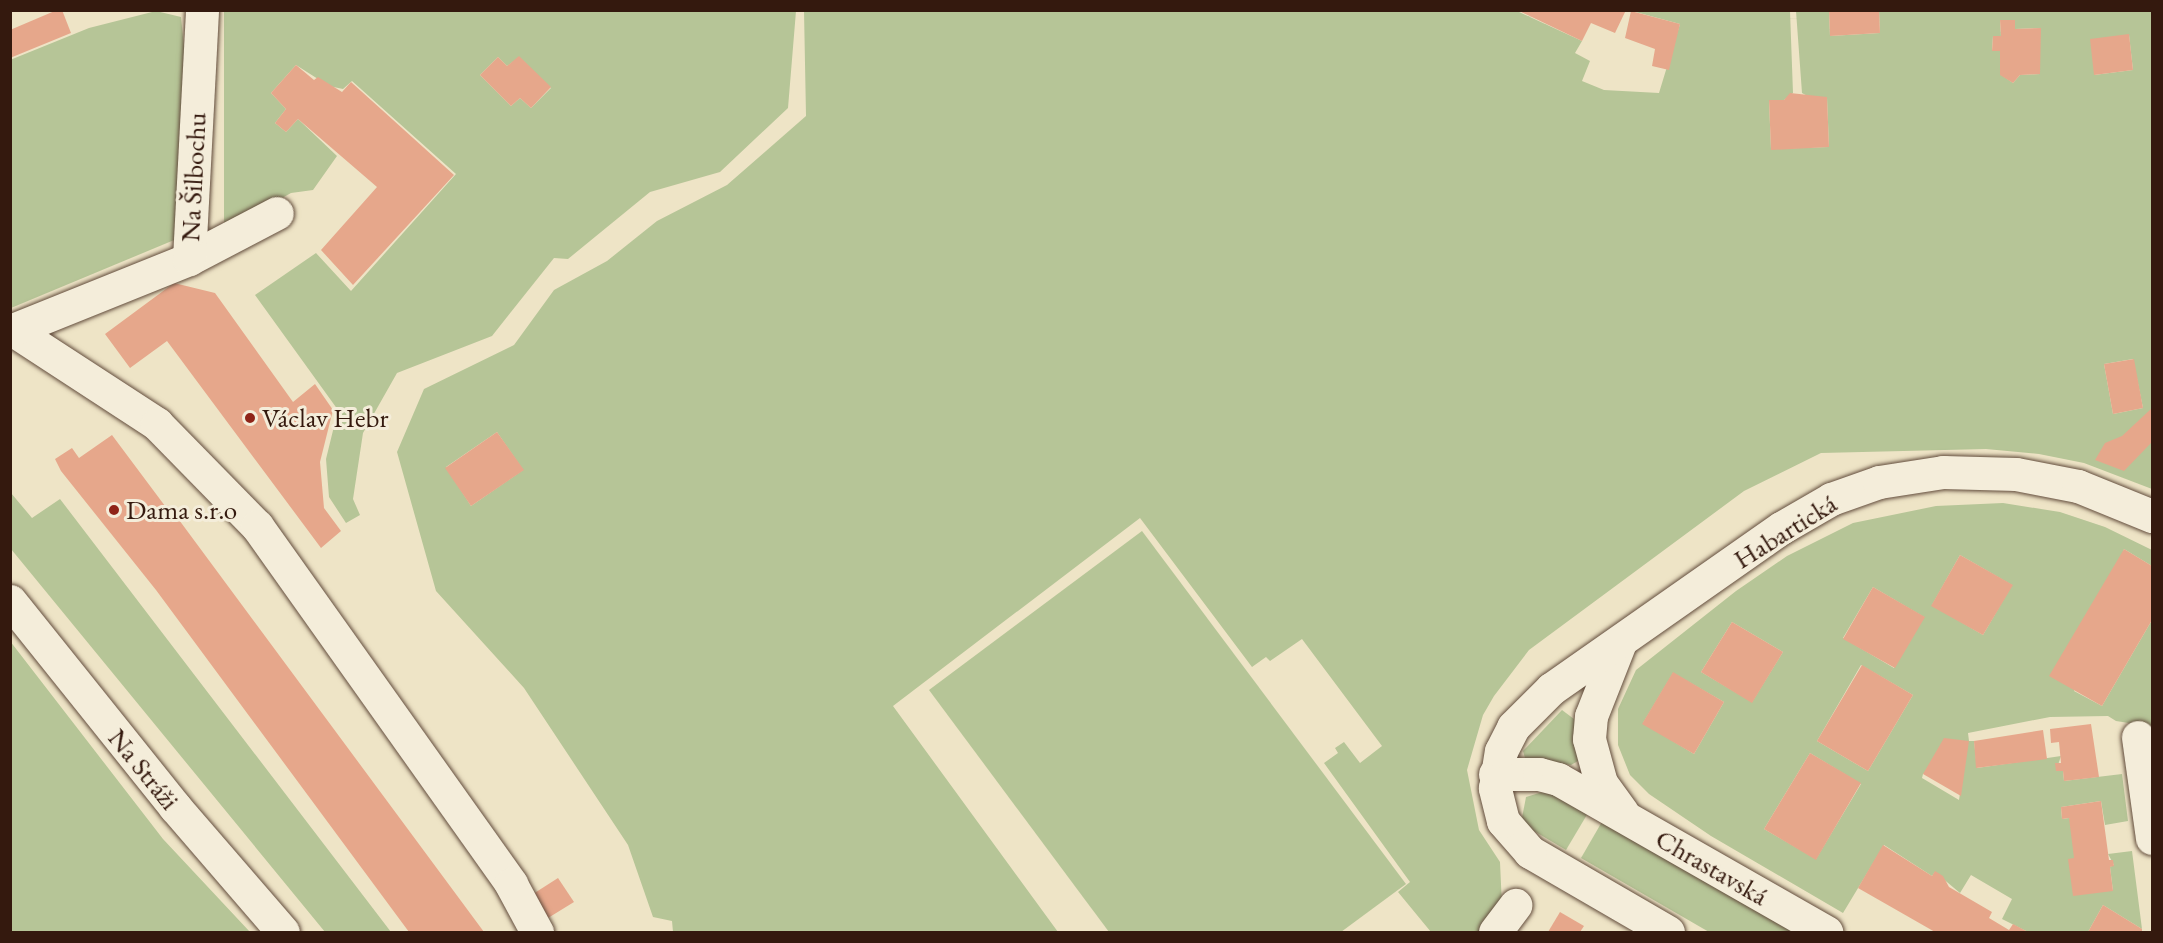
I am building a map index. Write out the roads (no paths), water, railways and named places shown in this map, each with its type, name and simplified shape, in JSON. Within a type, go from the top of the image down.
[{"type":"street","name":"Na Šilbochu","points":[[12,330],[189,259],[202,10]]},
{"type":"street","points":[[189,259],[245,233],[277,213]]},
{"type":"street","points":[[12,330],[157,423],[257,525],[511,884],[537,933]]},
{"type":"street","name":"Habartická","points":[[1495,774],[1513,727],[1530,707],[1781,528],[1831,499],[1879,482],[1943,472],[2016,474],[2078,486],[2152,516]]},
{"type":"street","name":"Na Stráži","points":[[10,601],[175,807],[283,933]]},
{"type":"street","name":"Chrastavská","points":[[1619,645],[1591,716],[1589,739],[1601,783],[1629,820]]},
{"type":"street","points":[[2138,737],[2152,838]]},
{"type":"street","points":[[1495,774],[1503,821],[1516,840],[1530,852],[1668,933]]},
{"type":"street","name":"Chrastavská","points":[[1495,774],[1539,774],[1558,779],[1826,933]]},
{"type":"street","points":[[1495,933],[1515,905]]},
{"type":"place","name":"Václav Hebr","points":[[250,418]]},
{"type":"place","name":"Dama s.r.o","points":[[114,510]]}]
